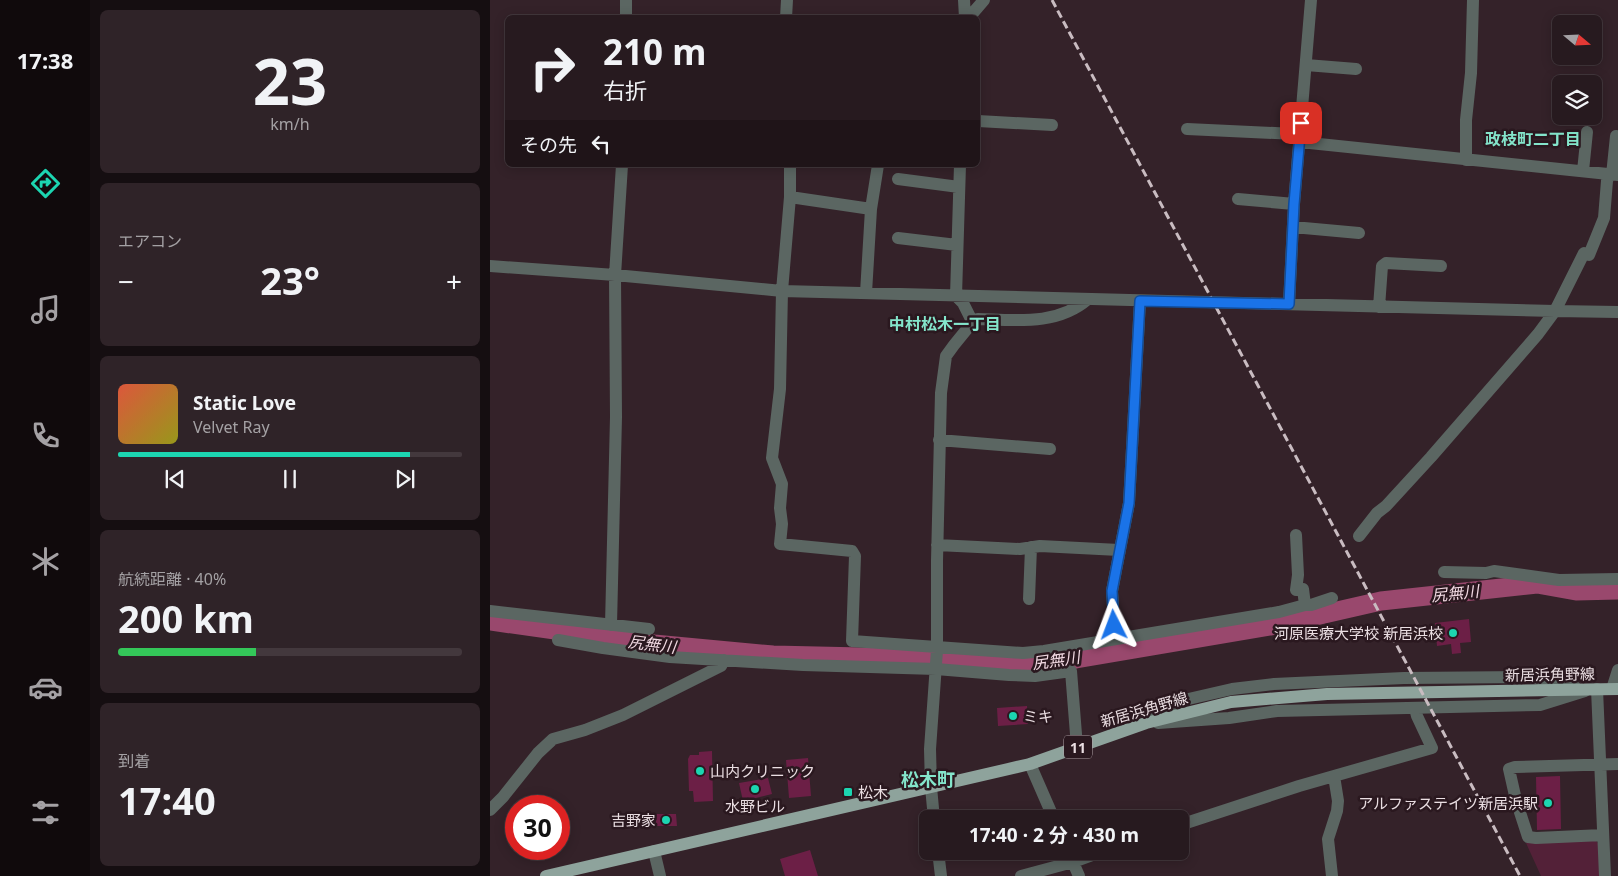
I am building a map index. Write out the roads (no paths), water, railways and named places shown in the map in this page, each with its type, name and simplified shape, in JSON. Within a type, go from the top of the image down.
[{"type":"main road","name":"新居浜角野線","points":[[546,876],[1030,764],[1146,723],[1231,702],[1327,694],[1615,689]]},
{"type":"street","points":[[626,0],[626,15]]},
{"type":"street","points":[[786,15],[787,0]]},
{"type":"street","points":[[964,0],[966,15]]},
{"type":"street","points":[[972,15],[984,0]]},
{"type":"street","points":[[1289,304],[1294,204],[1311,0]]},
{"type":"street","points":[[1466,160],[1466,120],[1471,73],[1473,0]]},
{"type":"street","points":[[1306,65],[1356,69]]},
{"type":"street","points":[[980,121],[1052,125]]},
{"type":"street","points":[[1187,129],[1295,134],[1300,142]]},
{"type":"street","points":[[1583,172],[1587,132]]},
{"type":"street","points":[[1359,536],[1377,514],[1431,457],[1556,312],[1584,253],[1590,255],[1604,218],[1607,181],[1613,175],[1616,136]]},
{"type":"street","points":[[1300,142],[1613,175]]},
{"type":"street","points":[[611,625],[616,417],[615,275],[622,167]]},
{"type":"street","points":[[790,167],[790,197],[782,291],[780,390],[772,458],[782,484],[780,544],[852,551],[855,556],[852,641],[937,648],[1024,652],[1044,651],[1270,614],[1312,605],[1332,598]]},
{"type":"street","points":[[866,292],[871,209],[878,167]]},
{"type":"street","points":[[960,167],[956,296],[963,303],[972,321]]},
{"type":"street","points":[[898,179],[959,187]]},
{"type":"street","points":[[790,197],[871,209]]},
{"type":"street","points":[[1238,199],[1294,204]]},
{"type":"street","points":[[1294,227],[1359,233]]},
{"type":"street","points":[[898,238],[957,245]]},
{"type":"street","points":[[1379,307],[1382,266],[1386,263],[1441,266]]},
{"type":"street","points":[[490,266],[615,275],[782,291],[1556,312],[1618,312]]},
{"type":"street","points":[[933,810],[930,749],[937,648],[939,440],[941,392],[946,356],[972,321],[978,319],[1038,319],[1061,315],[1078,308],[1088,299]]},
{"type":"street","points":[[1115,639],[1112,591],[1129,503],[1140,301]]},
{"type":"street","points":[[939,440],[1050,449]]},
{"type":"street","points":[[1296,536],[1296,590],[1303,590],[1305,605]]},
{"type":"street","points":[[937,544],[1020,549],[1040,546],[1119,550]]},
{"type":"street","points":[[1029,599],[1031,547]]},
{"type":"street","points":[[1444,572],[1486,573],[1494,571],[1559,580],[1618,579]]},
{"type":"street","points":[[490,611],[649,629]]},
{"type":"street","points":[[558,640],[670,657],[823,666],[936,667],[1026,676],[1070,671],[1077,747]]},
{"type":"street","points":[[490,810],[503,797],[538,753],[553,739],[585,730],[623,715],[721,666],[724,660]]},
{"type":"street","points":[[1615,689],[1618,670]]},
{"type":"street","points":[[1146,723],[1229,718],[1278,710],[1540,705],[1592,690],[1600,764],[1604,876]]},
{"type":"street","points":[[1189,822],[1334,776],[1432,748],[1415,708]]},
{"type":"street","points":[[1030,764],[1050,810]]},
{"type":"street","points":[[1603,835],[1528,837],[1516,800],[1509,769],[1515,767],[1618,764]]},
{"type":"street","points":[[1332,876],[1328,839],[1337,811],[1338,801],[1334,776]]},
{"type":"street","points":[[654,851],[660,876]]},
{"type":"street","points":[[939,860],[941,876]]},
{"type":"street","points":[[1021,876],[1062,860]]},
{"type":"street","points":[[1071,860],[1078,876]]},
{"type":"waterway","name":"尻無川","points":[[490,621],[654,644],[773,655],[907,658],[1032,665],[1276,625],[1381,601],[1537,584],[1576,591],[1618,590]]},
{"type":"railway","points":[[1052,0],[1520,876]]},
{"type":"place","name":"河原医療大学校 新居浜校","points":[[1453,633]]},
{"type":"place","name":"ミキ","points":[[1013,716]]},
{"type":"place","name":"山内クリニック","points":[[700,771]]},
{"type":"place","name":"水野ビル","points":[[755,789]]},
{"type":"place","name":"松木","points":[[848,792]]},
{"type":"place","name":"アルファステイツ新居浜駅","points":[[1548,803]]},
{"type":"place","name":"吉野家","points":[[666,820]]},
{"type":"district","name":"政枝町二丁目","points":[[1533,139]]},
{"type":"district","name":"中村松木一丁目","points":[[945,324]]},
{"type":"district","name":"松木町","points":[[928,779]]}]
